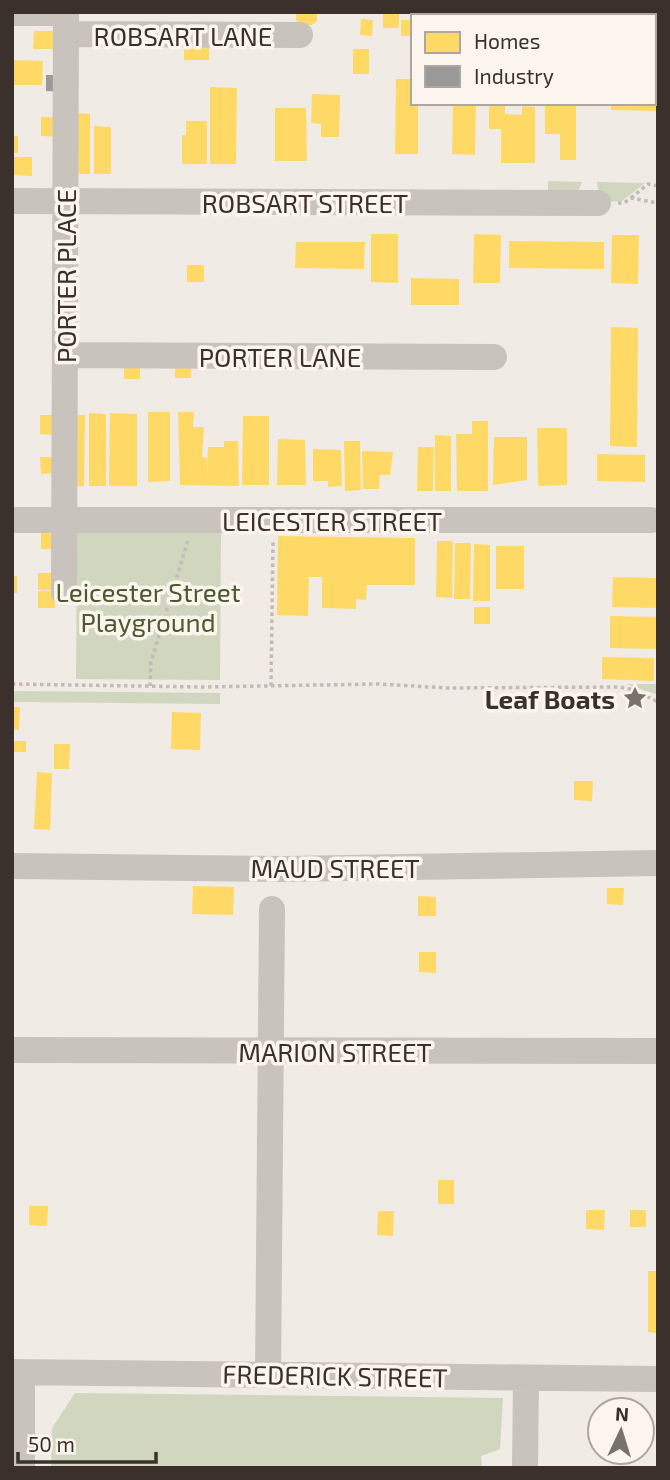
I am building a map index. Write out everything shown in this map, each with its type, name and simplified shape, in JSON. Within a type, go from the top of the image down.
[{"type":"street","points":[[12,13],[66,13],[66,34]]},
{"type":"street","name":"ROBSART LANE","points":[[66,34],[300,36]]},
{"type":"street","name":"PORTER PLACE","points":[[64,593],[66,34]]},
{"type":"street","name":"ROBSART STREET","points":[[12,201],[598,204]]},
{"type":"street","name":"PORTER LANE","points":[[65,355],[494,358]]},
{"type":"street","name":"LEICESTER STREET","points":[[12,520],[651,520]]},
{"type":"street","name":"MAUD STREET","points":[[12,866],[284,869],[658,863]]},
{"type":"street","points":[[268,1374],[272,909]]},
{"type":"street","name":"MARION STREET","points":[[12,1050],[658,1051]]},
{"type":"street","points":[[17,1373],[22,1468]]},
{"type":"street","name":"FREDERICK STREET","points":[[17,1373],[658,1379]]},
{"type":"street","points":[[525,1468],[526,1378]]},
{"type":"path","points":[[598,204],[624,203],[648,184],[658,186]]},
{"type":"path","points":[[631,198],[658,203]]},
{"type":"path","points":[[150,686],[150,662],[190,536],[190,520]]},
{"type":"path","points":[[271,686],[273,520]]},
{"type":"path","points":[[12,684],[619,687],[635,690],[658,702]]},
{"type":"green space","points":[[548,181],[582,182],[577,194],[548,193]]},
{"type":"green space","points":[[597,182],[645,183],[622,201],[600,202]]},
{"type":"green space","name":"Leicester Street Playground","points":[[77,531],[221,532],[220,680],[76,679]]},
{"type":"green space","points":[[626,684],[658,684],[658,695]]},
{"type":"green space","points":[[12,691],[220,693],[220,704],[12,702]]},
{"type":"green space","points":[[75,1393],[503,1398],[500,1449],[481,1456],[482,1468],[51,1468],[52,1428]]},
{"type":"building: Homes","points":[[296,12],[317,12],[317,21],[312,25],[301,25],[296,20]]},
{"type":"building: Homes","points":[[383,12],[399,12],[399,28],[383,28]]},
{"type":"building: Homes","points":[[454,12],[482,12],[482,14]]},
{"type":"building: Homes","points":[[658,12],[658,32],[656,14],[636,13]]},
{"type":"building: Homes","points":[[361,19],[373,20],[372,36],[360,35]]},
{"type":"building: Homes","points":[[401,20],[411,20],[411,36],[401,36]]},
{"type":"building: Homes","points":[[34,31],[53,31],[53,49],[33,49]]},
{"type":"building: Homes","points":[[184,44],[209,44],[209,60],[184,60]]},
{"type":"building: Homes","points":[[353,49],[369,49],[369,74],[353,74]]},
{"type":"building: Homes","points":[[12,60],[43,61],[42,85],[12,85]]},
{"type":"building: Homes","points":[[396,79],[411,79],[411,105],[418,105],[418,154],[395,154]]},
{"type":"building: Homes","points":[[210,87],[237,88],[236,164],[210,164]]},
{"type":"building: Homes","points":[[312,94],[340,95],[339,137],[321,137],[321,124],[311,123]]},
{"type":"building: Homes","points":[[658,95],[658,111],[611,110],[611,105],[656,105]]},
{"type":"building: Homes","points":[[453,105],[476,105],[475,155],[452,154]]},
{"type":"building: Homes","points":[[489,105],[505,105],[505,114],[522,115],[522,106],[535,107],[535,163],[501,163],[501,129],[489,129]]},
{"type":"building: Homes","points":[[545,105],[576,105],[576,160],[560,160],[560,134],[545,134]]},
{"type":"building: Homes","points":[[275,108],[306,108],[307,161],[275,161]]},
{"type":"building: Homes","points":[[74,113],[90,114],[90,174],[73,174]]},
{"type":"building: Homes","points":[[41,117],[60,117],[59,137],[41,136]]},
{"type":"building: Homes","points":[[186,121],[207,121],[207,164],[182,164],[182,135],[186,135]]},
{"type":"building: Homes","points":[[94,126],[111,127],[111,174],[94,174]]},
{"type":"building: Homes","points":[[12,136],[18,136],[18,153],[12,153]]},
{"type":"building: Homes","points":[[12,157],[32,157],[32,176],[12,175]]},
{"type":"building: Homes","points":[[371,234],[398,234],[398,283],[371,282]]},
{"type":"building: Homes","points":[[474,234],[501,235],[500,283],[473,283]]},
{"type":"building: Homes","points":[[612,235],[639,235],[638,284],[611,283]]},
{"type":"building: Homes","points":[[509,241],[604,242],[604,269],[509,268]]},
{"type":"building: Homes","points":[[296,242],[365,242],[364,269],[295,268]]},
{"type":"building: Homes","points":[[187,265],[204,265],[204,282],[187,282]]},
{"type":"building: Homes","points":[[411,278],[459,279],[459,305],[411,305]]},
{"type":"building: Homes","points":[[611,327],[638,328],[637,447],[610,446]]},
{"type":"building: Homes","points":[[175,362],[191,362],[191,378],[175,378]]},
{"type":"building: Homes","points":[[124,363],[140,363],[140,379],[124,379]]},
{"type":"building: Homes","points":[[148,412],[170,412],[170,481],[148,482]]},
{"type":"building: Homes","points":[[178,412],[194,412],[193,427],[204,427],[202,457],[207,458],[207,478],[208,447],[224,447],[224,441],[238,441],[239,486],[180,485]]},
{"type":"building: Homes","points":[[89,413],[106,414],[106,486],[89,486]]},
{"type":"building: Homes","points":[[110,413],[137,414],[137,486],[109,486]]},
{"type":"building: Homes","points":[[40,415],[59,415],[58,435],[40,434]]},
{"type":"building: Homes","points":[[68,415],[85,415],[84,486],[67,487]]},
{"type":"building: Homes","points":[[243,416],[269,416],[269,485],[242,485]]},
{"type":"building: Homes","points":[[472,421],[488,421],[488,491],[457,491],[456,434],[472,434]]},
{"type":"building: Homes","points":[[537,428],[567,428],[567,485],[538,486]]},
{"type":"building: Homes","points":[[435,435],[451,436],[451,491],[435,491]]},
{"type":"building: Homes","points":[[494,437],[527,437],[527,480],[493,485]]},
{"type":"building: Homes","points":[[278,439],[305,440],[306,485],[277,485]]},
{"type":"building: Homes","points":[[344,441],[360,441],[361,490],[345,491]]},
{"type":"building: Homes","points":[[418,447],[434,447],[433,491],[417,491]]},
{"type":"building: Homes","points":[[313,449],[341,450],[342,486],[328,487],[328,481],[313,481]]},
{"type":"building: Homes","points":[[362,451],[393,452],[390,475],[380,475],[379,489],[363,489]]},
{"type":"building: Homes","points":[[597,454],[645,455],[645,482],[597,481]]},
{"type":"building: Homes","points":[[40,457],[57,457],[57,473],[41,474]]},
{"type":"building: Homes","points":[[41,533],[58,533],[58,549],[41,549]]},
{"type":"building: Homes","points":[[278,536],[415,538],[415,585],[367,585],[366,600],[356,599],[356,609],[322,608],[322,577],[309,577],[308,616],[277,615]]},
{"type":"building: Homes","points":[[437,541],[453,541],[452,598],[436,597]]},
{"type":"building: Homes","points":[[455,543],[471,543],[470,599],[454,599]]},
{"type":"building: Homes","points":[[474,544],[490,545],[490,601],[473,601]]},
{"type":"building: Homes","points":[[496,546],[524,546],[524,589],[496,589]]},
{"type":"building: Homes","points":[[38,573],[54,573],[54,590],[38,590]]},
{"type":"building: Homes","points":[[12,576],[17,576],[17,593],[12,593]]},
{"type":"building: Homes","points":[[613,577],[658,578],[658,608],[612,607]]},
{"type":"building: Homes","points":[[38,591],[55,591],[55,608],[38,608]]},
{"type":"building: Homes","points":[[474,607],[490,607],[490,624],[474,624]]},
{"type":"building: Homes","points":[[610,616],[658,617],[658,649],[610,648]]},
{"type":"building: Homes","points":[[602,657],[654,658],[654,681],[602,679]]},
{"type":"building: Homes","points":[[12,707],[20,707],[19,730],[12,729]]},
{"type":"building: Homes","points":[[172,712],[201,713],[200,750],[171,749]]},
{"type":"building: Homes","points":[[12,741],[26,741],[26,752],[12,752]]},
{"type":"building: Homes","points":[[54,744],[70,744],[69,769],[54,769]]},
{"type":"building: Homes","points":[[37,772],[52,773],[50,830],[34,829]]},
{"type":"building: Homes","points":[[574,781],[593,781],[592,801],[574,800]]},
{"type":"building: Homes","points":[[193,886],[234,887],[233,915],[192,914]]},
{"type":"building: Homes","points":[[607,888],[624,888],[623,905],[607,904]]},
{"type":"building: Homes","points":[[418,896],[436,897],[436,916],[418,916]]},
{"type":"building: Homes","points":[[419,952],[436,952],[436,973],[419,972]]},
{"type":"building: Homes","points":[[438,1180],[454,1180],[454,1204],[438,1204]]},
{"type":"building: Homes","points":[[29,1206],[48,1206],[47,1226],[29,1225]]},
{"type":"building: Homes","points":[[586,1210],[605,1210],[604,1230],[586,1229]]},
{"type":"building: Homes","points":[[630,1210],[646,1210],[646,1227],[630,1227]]},
{"type":"building: Homes","points":[[378,1211],[394,1211],[393,1236],[377,1235]]},
{"type":"building: Homes","points":[[648,1271],[658,1271],[658,1333],[648,1332]]},
{"type":"building: Industry","points":[[46,75],[63,75],[63,92],[46,91]]},
{"type":"place","name":"Leaf Boats","points":[[635,698]]}]
